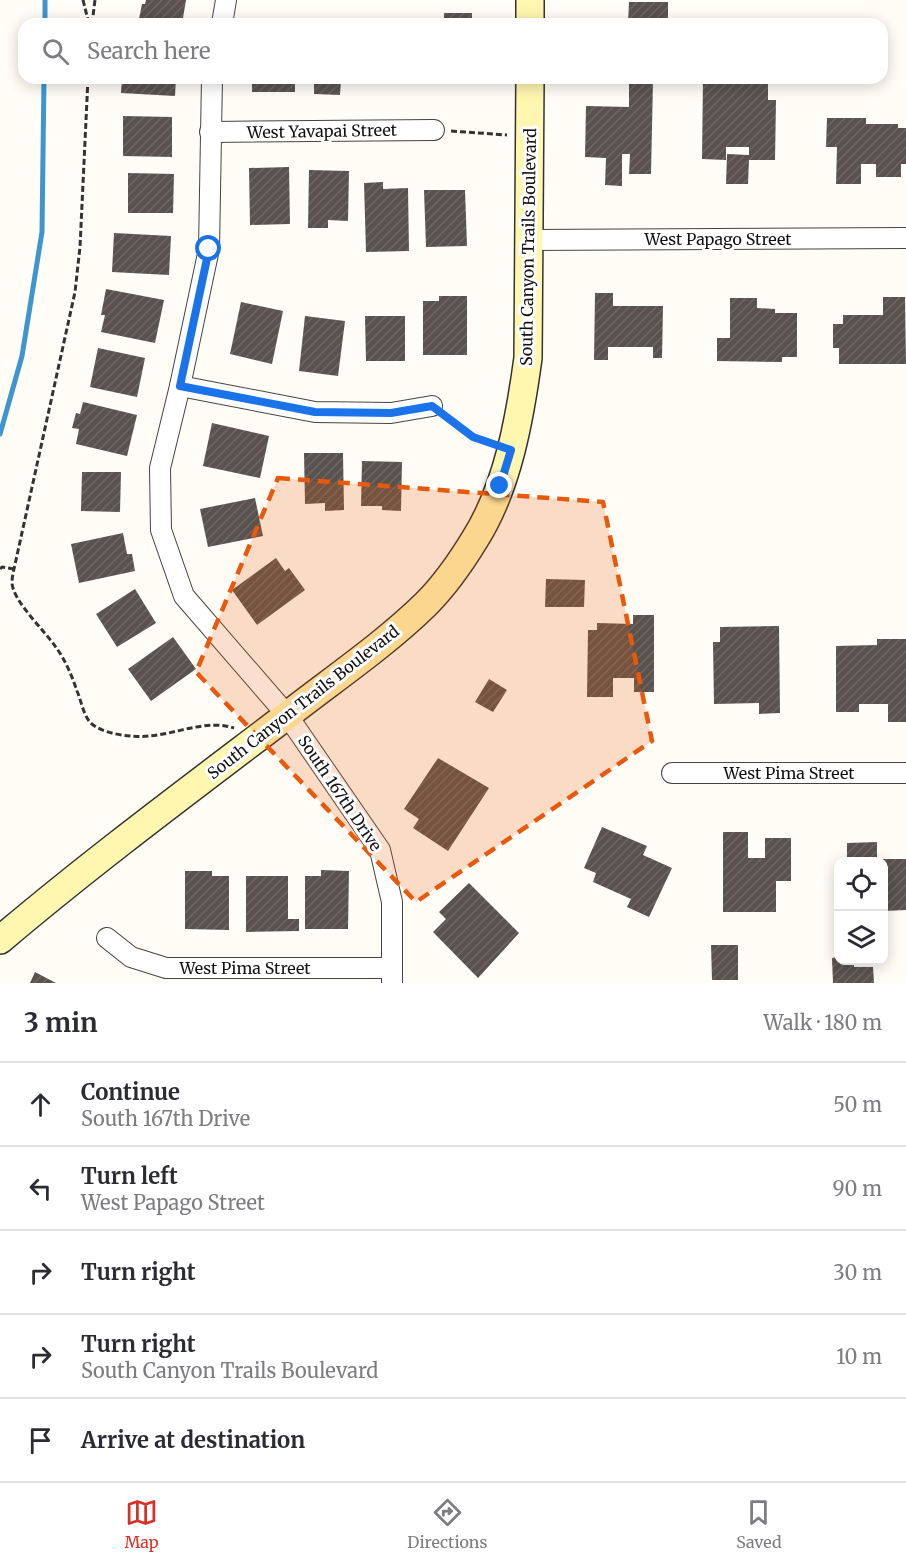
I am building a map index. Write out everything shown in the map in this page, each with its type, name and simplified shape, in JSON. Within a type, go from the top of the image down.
[{"type":"street","points":[[223,18],[226,0]]},
{"type":"street","points":[[530,0],[530,18]]},
{"type":"street","name":"South 167th Drive","points":[[212,84],[209,249],[160,468],[161,530],[184,596],[287,715],[380,850],[392,902],[392,975]]},
{"type":"street","name":"South Canyon Trails Boulevard","points":[[0,940],[46,901],[359,662],[426,603],[452,573],[477,537],[500,486],[511,450],[523,396],[528,358],[530,84]]},
{"type":"street","name":"West Yavapai Street","points":[[210,132],[434,130]]},
{"type":"street","name":"West Papago Street","points":[[530,240],[906,238]]},
{"type":"street","points":[[180,386],[315,412],[391,413],[432,406]]},
{"type":"street","name":"West Pima Street","points":[[672,773],[906,773]]},
{"type":"street","name":"West Pima Street","points":[[107,939],[130,957],[166,968],[392,975]]},
{"type":"path","points":[[82,0],[88,18]]},
{"type":"path","points":[[91,18],[95,0]]},
{"type":"path","points":[[88,84],[80,247],[75,292],[12,585],[21,605],[43,629],[60,653],[88,720],[98,730],[122,735],[149,736],[220,724],[234,727],[252,742]]},
{"type":"path","points":[[434,130],[530,136]]},
{"type":"path","points":[[432,406],[473,437],[511,450]]},
{"type":"path","points":[[0,569],[2,567],[14,569]]},
{"type":"highlighted area","points":[[278,478],[603,502],[652,741],[416,902],[196,672]]},
{"type":"building","points":[[146,0],[186,0],[183,18],[139,18],[142,4],[145,4]]},
{"type":"building","points":[[629,2],[668,2],[668,18],[628,18]]},
{"type":"building","points":[[444,13],[472,13],[472,18],[444,18]]},
{"type":"building","points":[[122,84],[176,84],[175,96],[121,93]]},
{"type":"building","points":[[252,84],[295,84],[295,92],[252,92]]},
{"type":"building","points":[[314,84],[341,84],[340,95],[314,94]]},
{"type":"building","points":[[629,84],[653,84],[651,174],[629,174],[630,154],[622,154],[622,186],[605,185],[606,158],[585,157],[586,106],[629,107]]},
{"type":"building","points":[[703,84],[768,84],[768,100],[776,100],[775,160],[749,160],[748,184],[726,184],[727,154],[749,155],[749,147],[726,147],[726,160],[702,159]]},
{"type":"building","points":[[123,116],[172,117],[172,157],[123,156]]},
{"type":"building","points":[[827,118],[866,118],[866,124],[898,124],[898,128],[906,128],[906,164],[901,164],[901,177],[876,177],[876,164],[861,164],[861,184],[836,184],[837,147],[826,147]]},
{"type":"building","points":[[289,167],[290,224],[250,225],[249,168]]},
{"type":"building","points":[[309,170],[349,171],[348,221],[328,220],[328,228],[308,228]]},
{"type":"building","points":[[128,173],[174,174],[173,213],[128,213]]},
{"type":"building","points":[[383,182],[383,189],[408,188],[409,251],[366,252],[364,183]]},
{"type":"building","points":[[424,190],[465,190],[467,246],[426,247]]},
{"type":"building","points":[[114,233],[171,236],[169,275],[112,272]]},
{"type":"building","points":[[106,289],[164,300],[155,343],[101,332],[105,315],[101,315]]},
{"type":"building","points":[[595,293],[613,293],[613,306],[663,306],[662,358],[653,358],[653,347],[608,347],[608,360],[594,360]]},
{"type":"building","points":[[439,296],[467,296],[467,355],[423,355],[423,301],[439,301]]},
{"type":"building","points":[[883,297],[905,297],[906,364],[839,364],[839,348],[833,348],[833,324],[843,324],[843,315],[883,315]]},
{"type":"building","points":[[730,298],[757,298],[757,308],[775,309],[775,313],[797,313],[797,357],[782,357],[782,362],[717,361],[717,338],[730,338]]},
{"type":"building","points":[[241,302],[283,311],[272,364],[230,354]]},
{"type":"building","points":[[305,316],[345,321],[338,376],[299,371]]},
{"type":"building","points":[[365,316],[405,316],[405,361],[366,361]]},
{"type":"building","points":[[98,348],[145,358],[137,397],[90,387]]},
{"type":"building","points":[[83,402],[137,415],[127,456],[76,444],[79,429],[72,428],[76,413],[80,414]]},
{"type":"building","points":[[212,423],[269,436],[260,478],[203,466]]},
{"type":"building","points":[[304,453],[343,453],[344,510],[325,511],[325,503],[305,504]]},
{"type":"building","points":[[362,461],[402,462],[401,511],[382,510],[382,506],[361,506]]},
{"type":"building","points":[[82,472],[121,472],[120,512],[81,511]]},
{"type":"building","points":[[255,498],[263,536],[208,547],[200,509]]},
{"type":"building","points":[[123,533],[127,554],[132,554],[135,571],[79,583],[71,544]]},
{"type":"building","points":[[276,558],[285,571],[289,568],[305,590],[257,625],[232,590]]},
{"type":"building","points":[[546,579],[585,580],[584,607],[545,607]]},
{"type":"building","points":[[135,589],[156,623],[117,647],[96,614]]},
{"type":"building","points":[[633,615],[654,615],[654,692],[634,692],[634,678],[613,678],[613,697],[587,697],[588,630],[597,630],[597,623],[633,624]]},
{"type":"building","points":[[779,626],[780,713],[759,714],[759,703],[714,704],[713,642],[720,642],[720,627]]},
{"type":"building","points":[[173,637],[196,669],[151,701],[128,669]]},
{"type":"building","points":[[877,639],[906,639],[906,722],[888,722],[888,704],[859,704],[859,712],[836,712],[836,646],[877,645]]},
{"type":"building","points":[[489,679],[507,690],[493,712],[475,702]]},
{"type":"building","points":[[438,758],[489,788],[448,851],[413,828],[419,819],[404,809]]},
{"type":"building","points":[[602,827],[647,846],[643,855],[672,868],[649,917],[627,907],[631,899],[593,882],[596,873],[584,868]]},
{"type":"building","points":[[723,832],[748,832],[748,858],[765,858],[765,838],[791,838],[791,881],[776,881],[776,912],[723,912]]},
{"type":"building","points":[[877,842],[877,857],[847,857],[847,843]]},
{"type":"building","points":[[888,859],[906,859],[906,910],[888,911]]},
{"type":"building","points":[[321,870],[349,871],[348,929],[305,929],[305,876],[321,876]]},
{"type":"building","points":[[185,871],[212,871],[212,876],[229,876],[229,930],[185,929]]},
{"type":"building","points":[[246,876],[288,876],[288,919],[299,919],[299,931],[246,932]]},
{"type":"building","points":[[469,883],[519,933],[478,978],[433,932],[446,919],[439,912]]},
{"type":"building","points":[[711,945],[738,945],[738,980],[712,980]]},
{"type":"building","points":[[832,958],[834,958],[834,965],[873,967],[874,983],[833,983]]},
{"type":"building","points":[[35,972],[56,983],[30,983]]},
{"type":"waterway","points":[[45,0],[45,18]]},
{"type":"waterway","points":[[0,434],[22,356],[42,232],[44,84]]},
{"type":"route","points":[[209,249],[180,386],[315,412],[391,413],[432,406],[473,437],[511,450],[500,486]]}]
